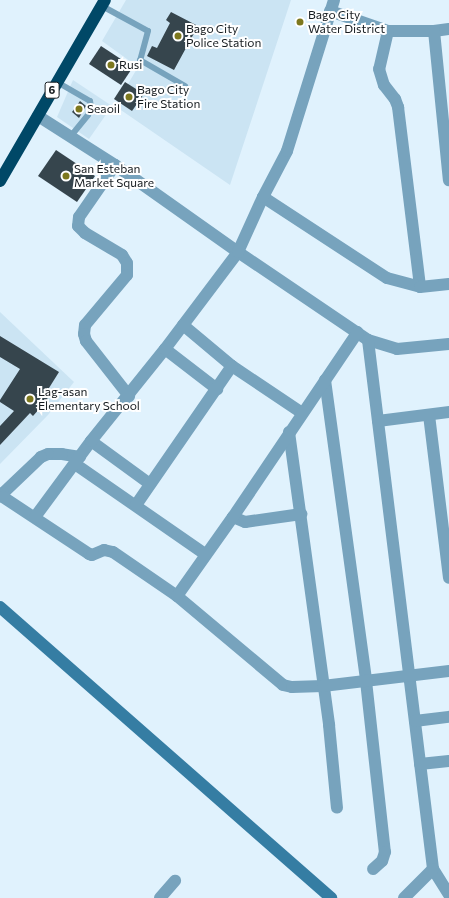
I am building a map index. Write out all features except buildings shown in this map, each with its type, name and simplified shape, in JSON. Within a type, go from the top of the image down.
[{"type":"highway","name":"6","points":[[0,181],[104,3]]},
{"type":"street","points":[[35,517],[91,441],[165,349],[238,252],[262,197],[288,151],[332,6],[388,31],[434,31],[449,29]]},
{"type":"street","points":[[388,31],[379,69],[384,85],[395,99],[398,108],[420,287]]},
{"type":"street","points":[[434,31],[449,180]]},
{"type":"street","points":[[38,116],[115,165],[238,252],[368,340],[397,349],[449,344]]},
{"type":"street","points":[[115,165],[79,217],[78,226],[85,233],[122,255],[127,263],[127,275],[84,325],[84,334],[86,341],[128,396]]},
{"type":"street","points":[[262,197],[387,278],[420,287],[449,284]]},
{"type":"street","points":[[183,325],[232,366],[302,413]]},
{"type":"street","points":[[177,596],[233,517],[358,332]]},
{"type":"street","points":[[368,340],[433,869],[449,895]]},
{"type":"street","points":[[165,349],[217,389]]},
{"type":"street","points":[[136,505],[232,366]]},
{"type":"street","points":[[325,380],[366,681],[385,852],[382,861],[373,869]]},
{"type":"street","points":[[378,421],[449,412]]},
{"type":"street","points":[[429,415],[449,578]]},
{"type":"street","points":[[289,432],[323,686],[336,808]]},
{"type":"street","points":[[91,441],[150,484]]},
{"type":"street","points":[[206,554],[136,505],[77,460],[62,454],[48,454],[41,457],[2,493],[5,501],[35,517],[89,554],[92,555],[104,550],[113,552],[177,596],[283,685],[292,687],[323,686],[449,671]]},
{"type":"street","points":[[233,517],[245,522],[301,514]]},
{"type":"street","points":[[0,607],[331,898]]},
{"type":"street","points":[[415,721],[449,717]]},
{"type":"street","points":[[420,764],[449,761]]},
{"type":"street","points":[[404,898],[433,869]]},
{"type":"street","points":[[160,898],[175,881]]},
{"type":"lane","points":[[104,3],[148,32],[140,60],[185,86]]},
{"type":"lane","points":[[57,82],[90,101],[91,106],[88,115],[71,136]]},
{"type":"shaded area","points":[[126,0],[291,0],[230,185],[115,106],[138,67],[102,41]]},
{"type":"shaded area","points":[[73,80],[112,106],[89,139],[57,117]]},
{"type":"shaded area","name":"Lag-asan Elementary School","points":[[0,312],[74,382],[48,415],[0,464]]},
{"type":"place","name":"Bago City Water District","points":[[300,22]]},
{"type":"place","name":"Bago City Police Station","points":[[178,36]]},
{"type":"place","name":"Rusi","points":[[111,65]]},
{"type":"place","name":"Bago City Fire Station","points":[[129,97]]},
{"type":"place","name":"Seaoil","points":[[79,109]]},
{"type":"place","name":"San Esteban Market Square","points":[[66,176]]},
{"type":"place","name":"Lag-asan Elementary School","points":[[30,399]]}]
